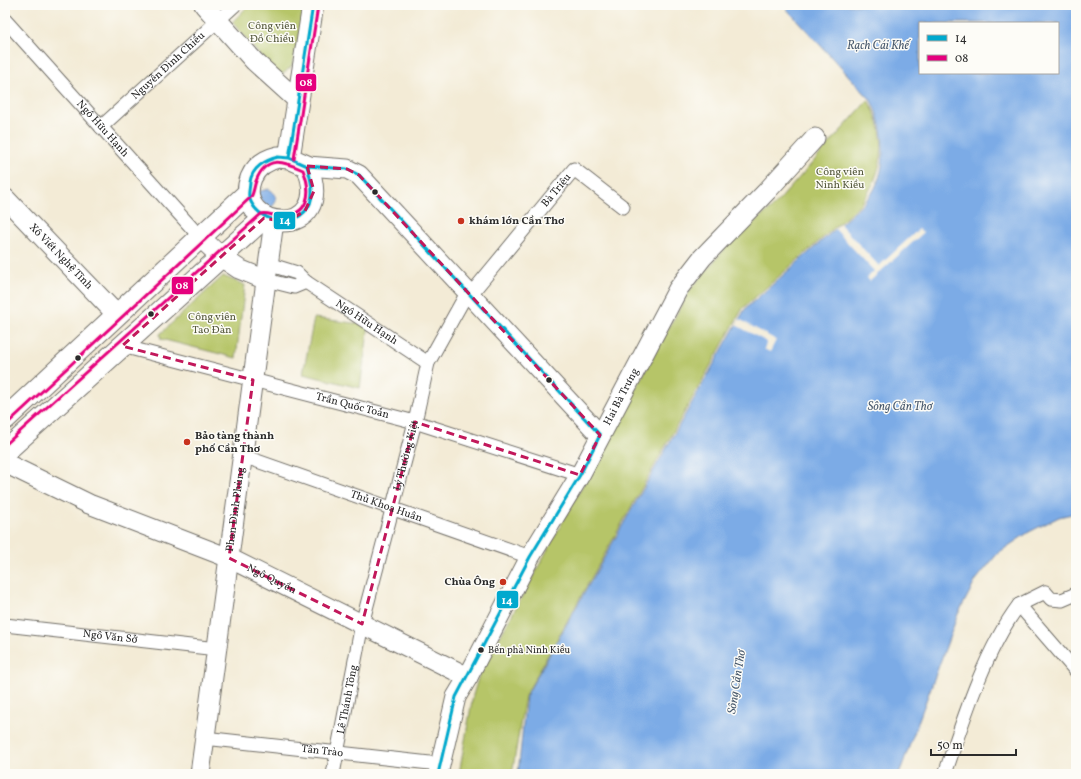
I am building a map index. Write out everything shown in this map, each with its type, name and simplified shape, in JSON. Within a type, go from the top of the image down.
[{"type":"main road","points":[[298,162],[278,157],[268,160],[260,165],[253,173],[249,182],[248,193],[251,203],[256,211],[269,220],[286,222],[296,218],[305,211],[311,202],[313,185],[298,162],[298,100],[313,5]]},
{"type":"main road","points":[[5,419],[248,193]]},
{"type":"main road","points":[[5,452],[221,257],[269,220]]},
{"type":"street","points":[[204,5],[254,61],[298,100]]},
{"type":"street","name":"Nguyễn Đình Chiểu","points":[[101,127],[235,5]]},
{"type":"street","name":"Ngô Hữu Hạnh","points":[[5,20],[200,237]]},
{"type":"street","name":"Hai Bà Trưng","points":[[439,769],[456,697],[530,557],[580,474],[678,289],[702,258],[767,191],[815,138]]},
{"type":"street","points":[[298,162],[347,169],[359,175],[600,435]]},
{"type":"street","name":"Bà Triệu","points":[[467,293],[475,289],[574,169],[623,207]]},
{"type":"street","name":"Xô Viết Nghệ Tĩnh","points":[[5,198],[117,315]]},
{"type":"street","name":"Phan Đình Phùng","points":[[200,774],[267,272],[269,220]]},
{"type":"street","points":[[200,237],[221,257],[239,269],[267,272]]},
{"type":"street","name":"Ngô Hữu Hạnh","points":[[267,272],[298,273],[306,282],[428,363]]},
{"type":"street","name":"Lý Thường Kiệt","points":[[362,624],[415,422],[428,363],[467,293]]},
{"type":"street","name":"Trần Quốc Toản","points":[[122,346],[415,422],[580,474]]},
{"type":"street","name":"Thủ Khoa Huân","points":[[243,456],[530,557]]},
{"type":"street","name":"Ngô Quyền","points":[[5,463],[89,504],[229,558],[468,676]]},
{"type":"street","points":[[945,774],[980,677],[1006,621],[1019,605],[1045,592],[1050,599],[1062,600],[1076,594]]},
{"type":"street","points":[[1019,605],[1076,671]]},
{"type":"street","name":"Lê Thánh Tông","points":[[333,774],[362,624]]},
{"type":"street","name":"Ngô Văn Sở","points":[[5,625],[217,649]]},
{"type":"street","name":"Tân Trào","points":[[204,738],[337,753],[439,769]]},
{"type":"highlighted area","points":[[307,166],[347,169],[359,175],[600,435],[580,475],[415,422],[362,624],[229,558],[253,380],[122,346],[264,218],[286,222],[305,211],[314,191]]},
{"type":"green space","name":"Công viên Đồ Chiểu","points":[[249,5],[306,5],[292,66],[284,73],[277,76],[232,22]]},
{"type":"green space","name":"Công viên Ninh Kiều","points":[[868,100],[875,114],[879,128],[881,155],[879,168],[867,194],[859,206],[743,308],[525,696],[512,774],[459,774],[473,695],[479,675],[689,291],[733,239],[774,206]]},
{"type":"green space","name":"Công viên Tao Đàn","points":[[223,276],[245,285],[236,358],[161,339],[160,334]]},
{"type":"green space","points":[[314,318],[369,325],[360,388],[303,374]]},
{"type":"water","name":"Sông Cần Thơ","points":[[783,5],[1076,5],[1076,513],[1059,517],[1029,532],[998,553],[976,580],[958,614],[899,774],[518,774],[526,696],[745,309],[860,207],[872,193],[881,171],[883,159],[882,133],[870,99]]},
{"type":"water","points":[[269,189],[274,193],[276,198],[273,206],[270,208],[256,197],[260,191]]},
{"type":"pier","points":[[840,224],[879,266],[919,229],[923,233],[870,281],[867,278],[874,271],[835,229]]},
{"type":"pier","points":[[739,319],[776,340],[770,352],[764,349],[767,342],[736,325]]},
{"type":"transit line","name":"14","points":[[289,158],[313,5]]},
{"type":"transit line","name":"08","points":[[294,159],[318,6]]},
{"type":"transit line","name":"14","points":[[278,157],[289,158],[307,166],[312,187],[310,203],[305,212],[296,218],[274,220],[264,216],[255,208],[249,197],[250,182],[253,173],[260,165],[268,160],[278,157]]},
{"type":"transit line","name":"08","points":[[5,445],[261,214],[266,213],[279,216],[289,215],[303,208],[308,194],[306,178],[303,170],[289,164],[276,162],[265,167],[256,181],[251,197],[8,423]]},
{"type":"transit line","name":"14","points":[[307,166],[347,169],[359,175],[600,435]]},
{"type":"transit line","name":"14","points":[[438,774],[456,697],[530,557],[580,475],[600,435]]},
{"type":"place","name":"khám lớn Cần Thơ","points":[[461,221]]},
{"type":"place","name":"Bảo tàng thành phố Cần Thơ","points":[[187,442]]},
{"type":"place","name":"Chùa Ông","points":[[503,582]]},
{"type":"place","name":"Bến phà Ninh Kiều","points":[[481,650]]},
{"type":"water label","name":"Rạch Cái Khế","points":[[878,46]]}]
